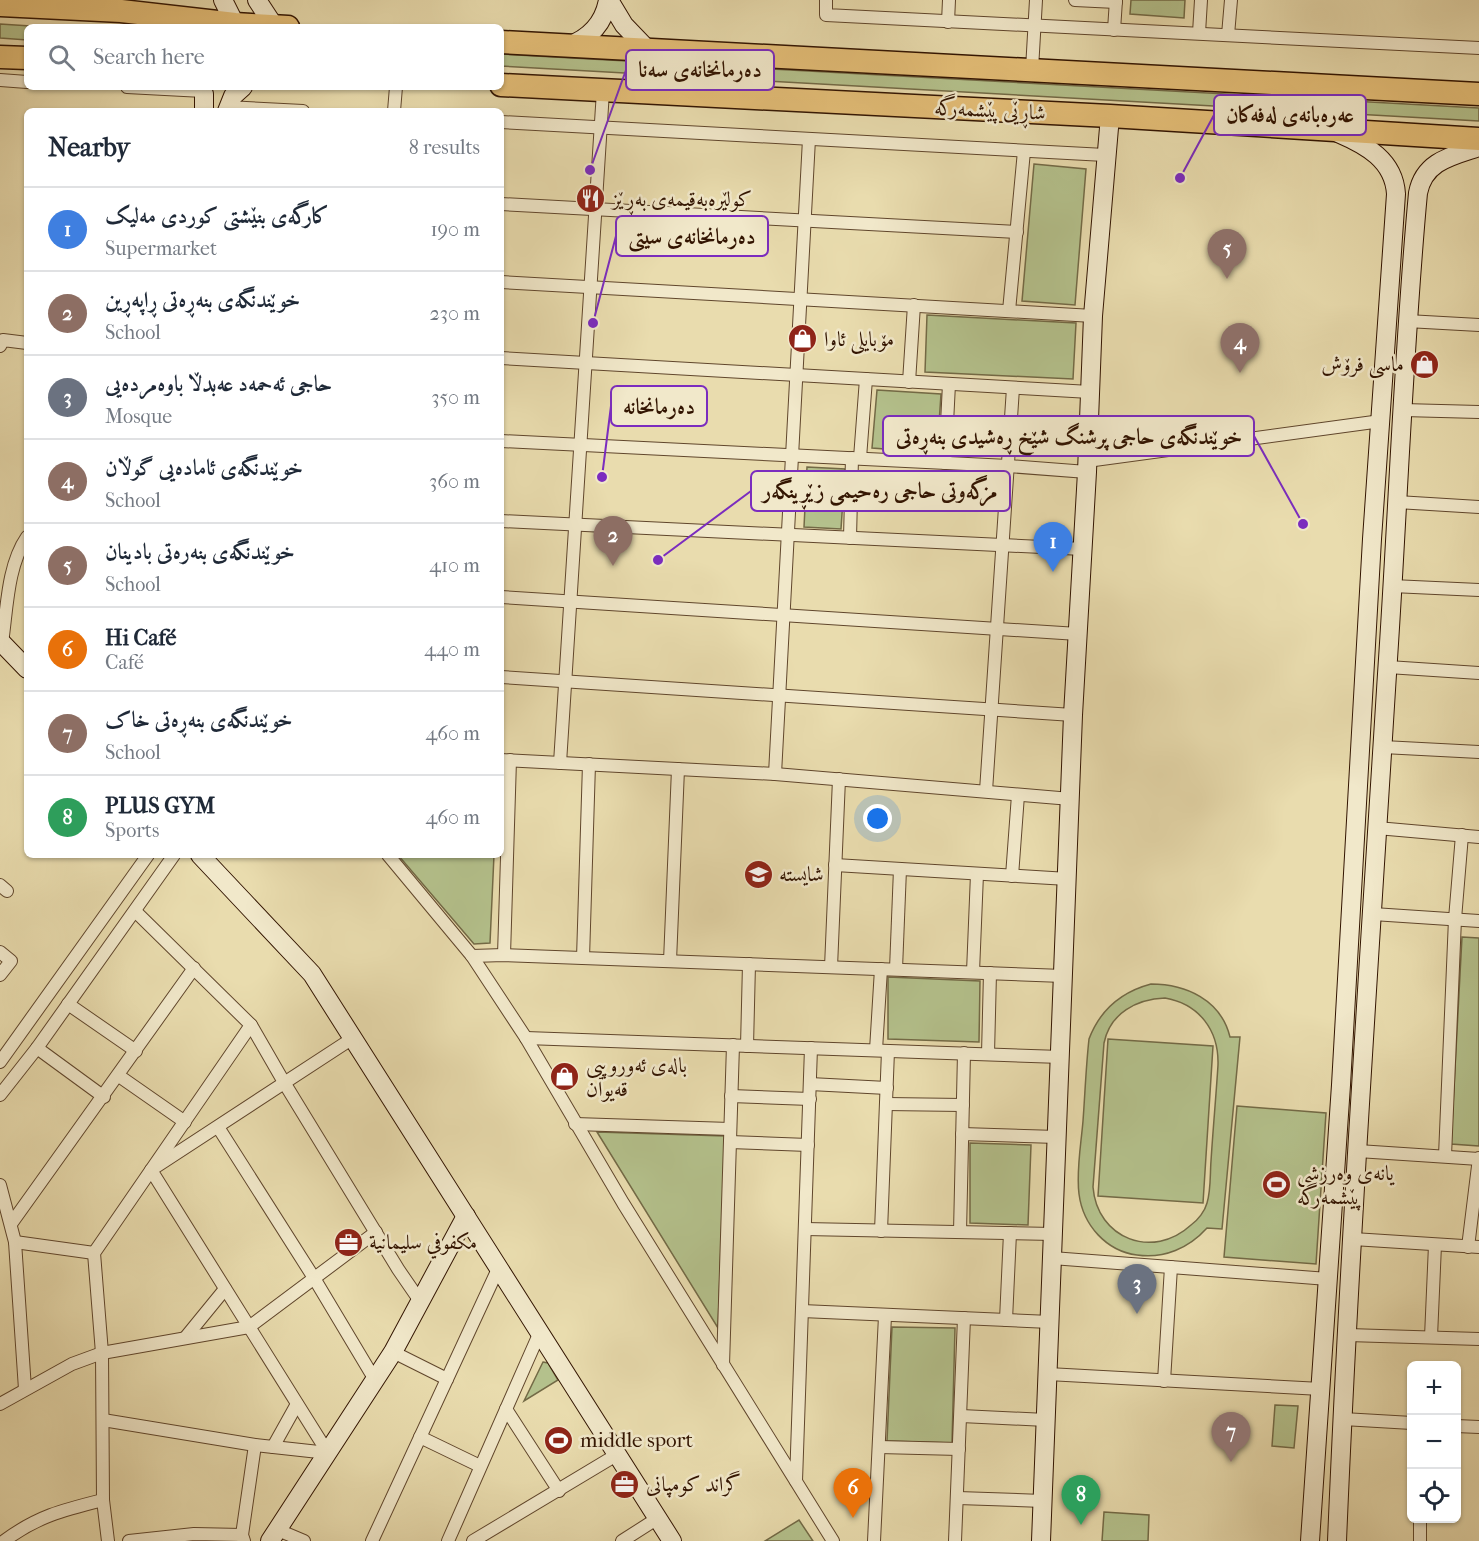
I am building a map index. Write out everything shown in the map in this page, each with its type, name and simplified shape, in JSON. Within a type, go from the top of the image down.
[{"type":"highway","points":[[0,5],[120,11],[236,24]]},
{"type":"highway","name":"شاڕێی پێشمەرگە","points":[[504,42],[1479,93]]},
{"type":"highway","points":[[0,57],[24,58]]},
{"type":"highway","name":"شاڕێی پێشمەرگە","points":[[504,85],[1110,116],[1479,139]]},
{"type":"street","points":[[120,11],[145,8],[156,0]]},
{"type":"street","points":[[223,0],[236,24]]},
{"type":"street","points":[[257,0],[278,24]]},
{"type":"street","points":[[567,46],[583,39],[596,28],[609,0]]},
{"type":"street","points":[[609,0],[624,25],[648,50]]},
{"type":"street","points":[[826,0],[825,15],[1479,48]]},
{"type":"street","points":[[948,22],[949,0]]},
{"type":"street","points":[[1032,69],[1036,0]]},
{"type":"street","points":[[1076,0],[1116,1],[1114,30]]},
{"type":"street","points":[[1199,33],[1201,0]]},
{"type":"street","points":[[1228,35],[1231,0]]},
{"type":"street","points":[[0,81],[24,82]]},
{"type":"street","points":[[202,90],[204,108]]},
{"type":"street","points":[[227,108],[232,96],[239,90]]},
{"type":"street","points":[[394,108],[396,90]]},
{"type":"street","points":[[560,763],[603,91]]},
{"type":"street","points":[[1041,1541],[1073,715],[1093,316],[1110,116]]},
{"type":"street","points":[[504,122],[1105,155]]},
{"type":"street","points":[[1310,1541],[1341,1085],[1372,539],[1395,194],[1395,183],[1381,157],[1353,139],[1325,128]]},
{"type":"street","points":[[775,774],[809,139]]},
{"type":"street","points":[[1337,1541],[1361,1087],[1388,668],[1407,321],[1418,193],[1424,174],[1437,163],[1479,147]]},
{"type":"street","points":[[1009,311],[1024,151]]},
{"type":"street","points":[[504,204],[1017,232]]},
{"type":"street","points":[[1390,264],[1411,265]]},
{"type":"street","points":[[504,282],[1093,316]]},
{"type":"street","points":[[909,382],[914,306]]},
{"type":"street","points":[[1407,321],[1479,325]]},
{"type":"street","points":[[0,346],[3,340],[24,343]]},
{"type":"street","points":[[504,358],[1090,392]]},
{"type":"street","points":[[850,538],[856,458],[866,379]]},
{"type":"street","points":[[945,463],[949,384]]},
{"type":"street","points":[[986,791],[1013,388]]},
{"type":"street","points":[[1402,410],[1479,412]]},
{"type":"street","points":[[504,441],[1008,466],[1087,466],[1381,421]]},
{"type":"street","points":[[1397,502],[1479,507]]},
{"type":"street","points":[[504,520],[1083,549]]},
{"type":"street","points":[[1372,539],[1394,540]]},
{"type":"street","points":[[24,541],[19,548],[12,579],[1,644],[24,666]]},
{"type":"street","points":[[1392,586],[1479,590]]},
{"type":"street","points":[[504,597],[1078,634]]},
{"type":"street","points":[[1388,668],[1479,673]]},
{"type":"street","points":[[504,677],[1073,715]]},
{"type":"street","points":[[1383,747],[1479,752]]},
{"type":"street","points":[[504,955],[506,760],[775,774],[1071,800]]},
{"type":"street","points":[[583,958],[589,764]]},
{"type":"street","points":[[670,961],[678,769]]},
{"type":"street","points":[[831,967],[839,779]]},
{"type":"street","points":[[1358,784],[1380,785]]},
{"type":"street","points":[[1012,876],[1018,795]]},
{"type":"street","points":[[1377,828],[1479,837]]},
{"type":"street","points":[[1445,1156],[1455,919],[1462,836]]},
{"type":"street","points":[[0,1062],[146,858]]},
{"type":"street","points":[[0,1095],[37,1048],[172,858]]},
{"type":"street","points":[[203,858],[312,974],[672,1541]]},
{"type":"street","points":[[390,858],[472,956],[526,1038],[575,1124],[833,1541]]},
{"type":"street","points":[[835,865],[1068,879]]},
{"type":"street","points":[[896,969],[900,869]]},
{"type":"street","points":[[973,972],[977,874]]},
{"type":"street","points":[[135,911],[251,1025],[285,1084],[420,1301]]},
{"type":"street","points":[[1373,914],[1479,921]]},
{"type":"street","points":[[0,952],[11,961],[0,975]]},
{"type":"street","points":[[472,956],[504,955],[1063,976]]},
{"type":"street","points":[[747,1046],[749,964]]},
{"type":"street","points":[[11,1224],[104,1097],[194,968]]},
{"type":"street","points":[[881,969],[882,1050],[887,1088],[881,1231]]},
{"type":"street","points":[[988,1054],[990,973]]},
{"type":"street","points":[[68,1004],[136,1051]]},
{"type":"street","points":[[108,1541],[103,1500],[102,1353],[94,1253],[251,1025]]},
{"type":"street","points":[[152,1170],[353,1038]]},
{"type":"street","points":[[526,1038],[1061,1057]]},
{"type":"street","points":[[723,1365],[733,1045]]},
{"type":"street","points":[[796,1481],[812,1047]]},
{"type":"street","points":[[37,1048],[104,1097]]},
{"type":"street","points":[[960,1232],[964,1053]]},
{"type":"street","points":[[119,1076],[185,1122]]},
{"type":"street","points":[[810,1084],[887,1088]]},
{"type":"street","points":[[1341,1085],[1361,1087]]},
{"type":"street","points":[[731,1096],[810,1099]]},
{"type":"street","points":[[886,1104],[963,1106]]},
{"type":"street","points":[[575,1124],[730,1129]]},
{"type":"street","points":[[218,1127],[314,1278],[375,1380]]},
{"type":"street","points":[[962,1134],[1057,1137]]},
{"type":"street","points":[[730,1142],[808,1145]]},
{"type":"street","points":[[1353,1239],[1473,1247],[1479,1158],[1358,1151]]},
{"type":"street","points":[[152,1170],[328,1453]]},
{"type":"street","points":[[0,1185],[15,1242],[25,1389]]},
{"type":"street","points":[[304,1541],[274,1536],[393,1352],[466,1216]]},
{"type":"street","points":[[805,1229],[1053,1234]]},
{"type":"street","points":[[0,1404],[72,1364],[102,1353],[249,1327],[376,1232]]},
{"type":"street","points":[[1006,1320],[1010,1233]]},
{"type":"street","points":[[15,1242],[94,1253]]},
{"type":"street","points":[[1431,1337],[1435,1245]]},
{"type":"street","points":[[1052,1258],[1328,1279]]},
{"type":"street","points":[[1164,1381],[1171,1267]]},
{"type":"street","points":[[372,1541],[498,1269]]},
{"type":"street","points":[[185,1338],[225,1289]]},
{"type":"street","points":[[802,1311],[1050,1322]]},
{"type":"street","points":[[874,1541],[885,1316]]},
{"type":"street","points":[[956,1541],[964,1318]]},
{"type":"street","points":[[448,1541],[540,1332]]},
{"type":"street","points":[[1348,1335],[1479,1340]]},
{"type":"street","points":[[393,1352],[447,1379]]},
{"type":"street","points":[[1048,1374],[1321,1389]]},
{"type":"street","points":[[273,1447],[297,1404]]},
{"type":"street","points":[[506,1409],[559,1491]]},
{"type":"street","points":[[961,1416],[1047,1420]]},
{"type":"street","points":[[1343,1419],[1407,1423]]},
{"type":"street","points":[[103,1420],[255,1445],[328,1453]]},
{"type":"street","points":[[1461,1425],[1479,1427]]},
{"type":"street","points":[[420,1437],[480,1466]]},
{"type":"street","points":[[129,1541],[194,1534],[243,1538],[255,1445]]},
{"type":"street","points":[[879,1447],[959,1449]]},
{"type":"street","points":[[1317,1447],[1341,1448]]},
{"type":"street","points":[[473,1541],[618,1454]]},
{"type":"street","points":[[958,1497],[1043,1501]]},
{"type":"street","points":[[4,1541],[40,1518],[103,1500]]},
{"type":"street","points":[[622,1541],[658,1518]]},
{"type":"street","points":[[1420,1523],[1420,1541]]},
{"type":"green space","points":[[1131,0],[1185,0],[1184,18],[1130,14]]},
{"type":"green space","points":[[0,24],[24,26],[24,40],[0,38]]},
{"type":"green space","points":[[504,54],[1479,108],[1479,121],[504,66]]},
{"type":"green space","points":[[1034,164],[1086,169],[1075,305],[1022,301]]},
{"type":"green space","points":[[927,315],[1076,323],[1073,379],[925,372]]},
{"type":"green space","points":[[877,390],[941,394],[937,453],[872,448]]},
{"type":"green space","points":[[807,467],[845,469],[841,529],[804,527]]},
{"type":"green space","points":[[401,858],[494,858],[490,943],[474,944]]},
{"type":"green space","points":[[1462,937],[1479,938],[1479,1146],[1451,1144]]},
{"type":"green space","points":[[888,977],[980,981],[979,1042],[888,1039]]},
{"type":"green space","points":[[1151,984],[1164,985],[1189,991],[1210,1004],[1219,1013],[1230,1037],[1240,1037],[1222,1229],[1207,1228],[1184,1246],[1166,1253],[1147,1256],[1126,1253],[1098,1235],[1085,1216],[1078,1185],[1089,1039],[1099,1019],[1106,1011],[1121,997]],"holes":[[[1165,998],[1188,1006],[1205,1021],[1211,1030],[1217,1052],[1209,1193],[1205,1209],[1191,1225],[1176,1236],[1160,1241],[1144,1242],[1129,1239],[1105,1220],[1097,1205],[1093,1187],[1104,1043],[1112,1023],[1126,1010],[1144,1001],[1155,999]]]},
{"type":"green space","points":[[1108,1039],[1213,1046],[1203,1203],[1098,1196]]},
{"type":"green space","name":"یانەی وەرزشی پێشمەرگە","points":[[1237,1106],[1326,1113],[1316,1264],[1224,1257]]},
{"type":"green space","points":[[597,1132],[725,1136],[718,1328]]},
{"type":"green space","points":[[970,1143],[1031,1145],[1028,1225],[970,1223]]},
{"type":"green space","points":[[892,1327],[955,1328],[952,1443],[887,1441]]},
{"type":"green space","points":[[543,1362],[548,1363],[558,1380],[524,1401]]},
{"type":"green space","points":[[1275,1405],[1298,1406],[1294,1448],[1272,1446]]},
{"type":"green space","points":[[1104,1512],[1149,1515],[1148,1541],[1102,1541]]},
{"type":"green space","points":[[799,1520],[813,1541],[765,1541]]},
{"type":"place","name":"دەرمانخانەی سەنا","points":[[590,170]]},
{"type":"place","name":"عەرەبانەی لەفەکان","points":[[1180,178]]},
{"type":"place","name":"کولێرەبەقیمەی بەڕێز","points":[[591,199]]},
{"type":"place","name":"خوێندنگەی بنەرەتی بادینان","points":[[1227,279]]},
{"type":"place","name":"دەرمانخانەی سیتی","points":[[593,323]]},
{"type":"place","name":"مۆبایلی ئاوا","points":[[803,339]]},
{"type":"place","name":"ماسی فرۆش","points":[[1425,364]]},
{"type":"place","name":"خوێندنگەی ئامادەیی گوڵان","points":[[1240,373]]},
{"type":"place","name":"دەرمانخانە","points":[[602,477]]},
{"type":"place","name":"خوێندنگەی حاجی پرشنگ شێخ ڕەشیدی بنەڕەتی","points":[[1303,524]]},
{"type":"place","name":"مزگەوتی حاجی رەحیمی زێڕینگەر","points":[[658,560]]},
{"type":"place","name":"خوێندنگەی بنەڕەتی ڕاپەڕین","points":[[613,566]]},
{"type":"place","name":"کارگەی بنێشتی کوردی مەلیک","points":[[1053,572]]},
{"type":"place","name":"شایستە","points":[[758,874]]},
{"type":"place","name":"بالەی ئەوروپیی قەیوان","points":[[565,1077]]},
{"type":"place","name":"یانەی وەرزشی پێشمەرگە","points":[[1276,1185]]},
{"type":"place","name":"مكفوفي سليمانية","points":[[348,1242]]},
{"type":"place","name":"حاجی ئەحمەد عەبدڵا باوەمردەیی","points":[[1137,1314]]},
{"type":"place","name":"middle sport","points":[[559,1440]]},
{"type":"place","name":"خوێندنگەی بنەڕەتی خاک","points":[[1231,1462]]},
{"type":"place","name":"گراند كومپانى","points":[[625,1484]]},
{"type":"place","name":"Hi Café","points":[[853,1518]]},
{"type":"place","name":"PLUS GYM","points":[[1081,1525]]}]
